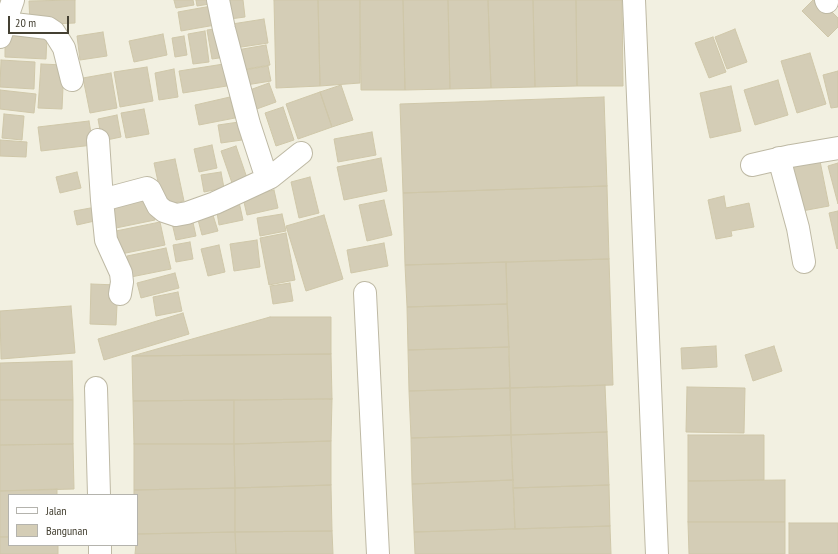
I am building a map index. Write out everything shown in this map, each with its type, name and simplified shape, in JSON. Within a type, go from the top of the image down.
[{"type":"street","points":[[13,0],[3,31],[48,28],[54,32],[64,48],[72,80]]},
{"type":"street","points":[[218,0],[224,29],[249,124],[267,178]]},
{"type":"street","points":[[634,0],[657,554]]},
{"type":"street","points":[[98,140],[106,240],[120,274],[122,282],[120,294]]},
{"type":"street","points":[[752,165],[779,158],[838,148]]},
{"type":"street","points":[[102,200],[147,188],[150,190],[158,206],[164,211],[176,215],[215,203],[267,178],[301,153]]},
{"type":"street","points":[[779,158],[798,228],[804,262]]},
{"type":"street","points":[[365,293],[378,554]]},
{"type":"street","points":[[96,388],[99,494]]},
{"type":"building","points":[[75,0],[75,23],[30,25],[29,1]]},
{"type":"building","points":[[174,0],[193,0],[194,5],[176,8]]},
{"type":"building","points":[[196,0],[216,0],[216,3],[197,6]]},
{"type":"building","points":[[227,0],[243,0],[245,17],[230,19]]},
{"type":"building","points":[[274,0],[318,0],[320,86],[276,88]]},
{"type":"building","points":[[318,0],[360,0],[360,83],[320,86]]},
{"type":"building","points":[[360,0],[403,0],[405,90],[361,90]]},
{"type":"building","points":[[403,0],[448,0],[450,89],[405,90]]},
{"type":"building","points":[[448,0],[488,0],[491,88],[450,89]]},
{"type":"building","points":[[488,0],[533,0],[535,87],[491,88]]},
{"type":"building","points":[[533,0],[576,0],[577,86],[535,87]]},
{"type":"building","points":[[576,0],[622,0],[623,86],[577,86]]},
{"type":"building","points":[[813,0],[820,0],[838,18],[838,27],[828,37],[802,11]]},
{"type":"building","points":[[217,5],[221,24],[181,31],[178,12]]},
{"type":"building","points":[[264,19],[268,43],[235,48],[232,24]]},
{"type":"building","points":[[222,28],[226,57],[212,59],[207,30]]},
{"type":"building","points":[[735,29],[747,62],[727,69],[715,37]]},
{"type":"building","points":[[205,31],[209,62],[193,64],[188,34]]},
{"type":"building","points":[[103,32],[107,56],[80,60],[77,36]]},
{"type":"building","points":[[5,34],[47,36],[46,59],[5,57]]},
{"type":"building","points":[[163,34],[167,55],[134,62],[129,41]]},
{"type":"building","points":[[184,36],[187,55],[175,57],[172,38]]},
{"type":"building","points":[[713,37],[726,72],[709,78],[695,43]]},
{"type":"building","points":[[266,45],[270,65],[241,70],[237,50]]},
{"type":"building","points":[[810,53],[826,104],[797,113],[781,61]]},
{"type":"building","points":[[1,60],[35,62],[34,89],[0,87]]},
{"type":"building","points":[[230,63],[233,85],[183,93],[179,71]]},
{"type":"building","points":[[41,64],[64,65],[62,109],[38,108]]},
{"type":"building","points":[[268,66],[271,81],[246,85],[244,70]]},
{"type":"building","points":[[147,67],[153,101],[120,107],[114,72]]},
{"type":"building","points":[[174,69],[178,97],[159,100],[155,73]]},
{"type":"building","points":[[838,71],[838,107],[831,108],[823,75]]},
{"type":"building","points":[[111,73],[117,108],[90,113],[83,78]]},
{"type":"building","points":[[778,80],[788,115],[755,125],[744,90]]},
{"type":"building","points":[[269,83],[276,102],[254,110],[247,91]]},
{"type":"building","points":[[341,85],[353,120],[332,127],[320,92]]},
{"type":"building","points":[[731,86],[741,131],[710,138],[700,93]]},
{"type":"building","points":[[0,90],[36,94],[34,113],[0,109]]},
{"type":"building","points":[[320,92],[332,127],[298,139],[286,104]]},
{"type":"building","points":[[230,97],[235,118],[199,125],[195,105]]},
{"type":"building","points":[[604,97],[607,186],[403,193],[400,104]]},
{"type":"building","points":[[283,107],[294,140],[276,146],[265,113]]},
{"type":"building","points":[[144,109],[149,134],[126,138],[121,113]]},
{"type":"building","points":[[4,114],[24,116],[22,140],[2,138]]},
{"type":"building","points":[[117,115],[121,137],[102,141],[98,119]]},
{"type":"building","points":[[89,121],[93,145],[41,151],[38,127]]},
{"type":"building","points":[[246,121],[249,139],[221,143],[218,125]]},
{"type":"building","points":[[372,132],[376,155],[338,162],[334,139]]},
{"type":"building","points":[[0,140],[27,142],[26,157],[0,156]]},
{"type":"building","points":[[212,145],[217,168],[199,172],[194,149]]},
{"type":"building","points":[[236,146],[247,178],[232,183],[221,151]]},
{"type":"building","points":[[381,158],[387,191],[344,200],[337,167]]},
{"type":"building","points":[[175,159],[184,201],[163,205],[154,163]]},
{"type":"building","points":[[820,161],[829,206],[802,211],[793,167]]},
{"type":"building","points":[[838,163],[838,204],[828,166]]},
{"type":"building","points":[[77,172],[81,188],[60,193],[56,177]]},
{"type":"building","points":[[221,172],[224,188],[204,192],[201,175]]},
{"type":"building","points":[[310,177],[319,213],[299,218],[291,182]]},
{"type":"building","points":[[607,186],[609,259],[405,265],[403,193]]},
{"type":"building","points":[[274,190],[278,208],[247,215],[243,198]]},
{"type":"building","points":[[151,196],[155,220],[111,229],[106,205]]},
{"type":"building","points":[[724,196],[726,208],[749,203],[754,227],[731,231],[732,236],[716,239],[708,200]]},
{"type":"building","points":[[384,200],[392,235],[367,241],[359,205]]},
{"type":"building","points":[[239,202],[243,220],[219,225],[216,206]]},
{"type":"building","points":[[96,207],[99,220],[77,225],[74,211]]},
{"type":"building","points":[[838,211],[838,248],[837,249],[829,213]]},
{"type":"building","points":[[212,212],[218,231],[202,235],[197,216]]},
{"type":"building","points":[[282,214],[286,231],[260,236],[257,218]]},
{"type":"building","points":[[324,215],[343,279],[306,291],[286,226]]},
{"type":"building","points":[[192,218],[196,236],[176,240],[172,223]]},
{"type":"building","points":[[160,222],[165,245],[121,254],[116,231]]},
{"type":"building","points":[[286,233],[295,280],[269,285],[260,238]]},
{"type":"building","points":[[257,240],[260,267],[234,271],[230,244]]},
{"type":"building","points":[[190,242],[193,259],[176,262],[173,245]]},
{"type":"building","points":[[384,243],[388,266],[351,273],[347,250]]},
{"type":"building","points":[[219,245],[225,272],[208,276],[201,249]]},
{"type":"building","points":[[166,248],[171,269],[131,277],[127,256]]},
{"type":"building","points":[[609,259],[613,385],[510,388],[506,262]]},
{"type":"building","points":[[506,262],[507,304],[407,307],[405,265]]},
{"type":"building","points":[[175,273],[179,288],[141,298],[137,283]]},
{"type":"building","points":[[290,283],[293,301],[273,304],[270,286]]},
{"type":"building","points":[[91,284],[118,285],[116,325],[90,324]]},
{"type":"building","points":[[178,292],[182,311],[156,316],[153,297]]},
{"type":"building","points":[[507,304],[509,347],[408,350],[407,307]]},
{"type":"building","points":[[71,306],[75,353],[1,359],[0,311]]},
{"type":"building","points":[[183,313],[189,334],[104,360],[98,339]]},
{"type":"building","points":[[270,317],[331,317],[331,354],[132,356]]},
{"type":"building","points":[[716,346],[717,367],[682,369],[681,348]]},
{"type":"building","points":[[774,346],[782,371],[753,381],[745,355]]},
{"type":"building","points":[[509,347],[510,388],[409,391],[408,350]]},
{"type":"building","points":[[331,354],[332,399],[133,401],[132,356]]},
{"type":"building","points":[[72,361],[73,400],[0,400],[0,363]]},
{"type":"building","points":[[605,385],[607,432],[511,435],[510,388]]},
{"type":"building","points":[[687,387],[745,388],[744,433],[686,432]]},
{"type":"building","points":[[510,388],[511,435],[411,438],[409,391]]},
{"type":"building","points":[[332,399],[331,441],[234,444],[234,400]]},
{"type":"building","points":[[0,400],[73,400],[73,444],[0,445]]},
{"type":"building","points":[[234,400],[234,444],[134,444],[133,401]]},
{"type":"building","points":[[607,432],[609,485],[513,488],[511,435]]},
{"type":"building","points":[[511,435],[513,480],[412,484],[411,438]]},
{"type":"building","points":[[688,435],[764,435],[764,480],[688,481]]},
{"type":"building","points":[[331,441],[331,485],[235,488],[234,444]]},
{"type":"building","points":[[73,444],[74,489],[0,491],[0,445]]},
{"type":"building","points":[[134,444],[234,444],[235,488],[134,490]]},
{"type":"building","points":[[513,480],[515,529],[414,532],[412,484]]},
{"type":"building","points":[[785,480],[785,522],[688,522],[688,481]]},
{"type":"building","points":[[331,485],[332,531],[235,532],[235,488]]},
{"type":"building","points":[[609,485],[610,526],[515,529],[513,488]]},
{"type":"building","points":[[235,488],[235,532],[138,534],[138,494],[134,494],[134,490]]},
{"type":"building","points":[[57,489],[57,494],[8,494],[8,537],[0,537],[0,491]]},
{"type":"building","points":[[688,522],[785,522],[785,554],[689,554]]},
{"type":"building","points":[[789,523],[838,523],[838,554],[789,554]]},
{"type":"building","points":[[610,526],[611,554],[415,554],[414,532]]},
{"type":"building","points":[[332,531],[333,554],[236,554],[235,532]]},
{"type":"building","points":[[235,532],[236,554],[135,554],[136,546],[138,546],[138,534]]},
{"type":"building","points":[[0,537],[8,537],[8,546],[58,546],[58,554],[0,554]]}]
